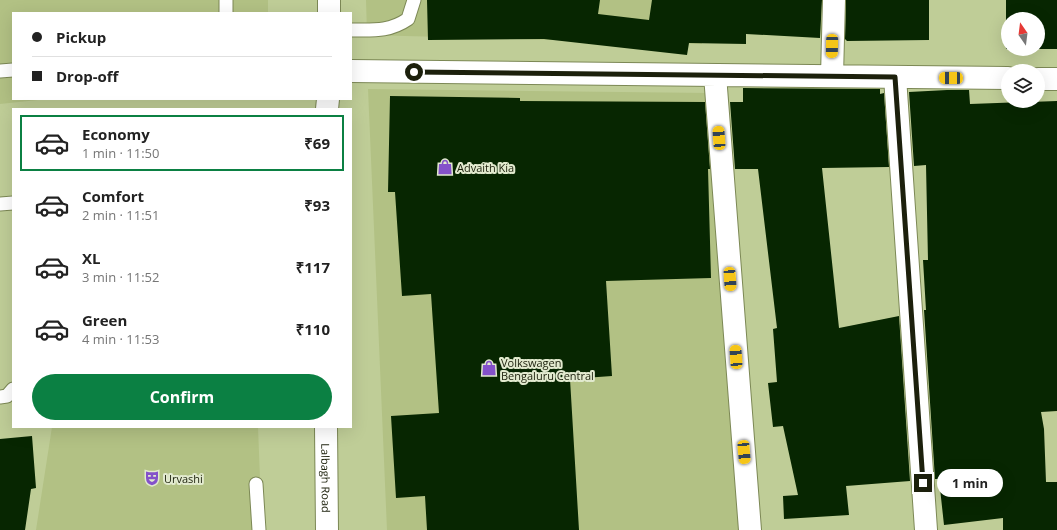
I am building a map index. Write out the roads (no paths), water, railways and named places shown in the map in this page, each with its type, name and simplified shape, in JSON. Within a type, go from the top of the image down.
[{"type":"street","points":[[329,0],[329,12]]},
{"type":"street","points":[[832,76],[834,0]]},
{"type":"street","points":[[352,71],[1001,78]]},
{"type":"street","points":[[715,75],[750,530]]},
{"type":"street","points":[[895,77],[926,530]]},
{"type":"street","points":[[1045,79],[1057,79]]},
{"type":"street","name":"Lalbagh Road","points":[[326,428],[327,530]]},
{"type":"lane","points":[[226,0],[226,12]]},
{"type":"lane","points":[[352,30],[383,30],[396,27],[408,19],[414,0]]},
{"type":"lane","points":[[0,71],[12,70]]},
{"type":"lane","points":[[0,204],[12,203]]},
{"type":"lane","points":[[0,397],[7,396],[12,390]]},
{"type":"lane","points":[[256,484],[259,530]]},
{"type":"place","name":"Advaith Kia","points":[[445,167]]},
{"type":"place","name":"Volkswagen Bengaluru Central","points":[[489,368]]},
{"type":"place","name":"Urvashi","points":[[152,478]]}]
